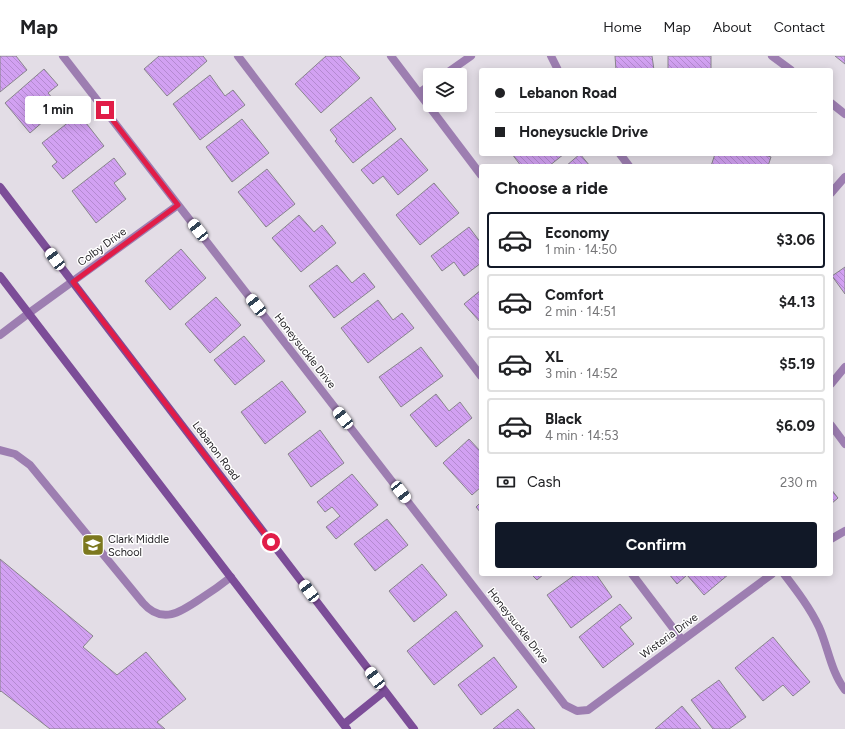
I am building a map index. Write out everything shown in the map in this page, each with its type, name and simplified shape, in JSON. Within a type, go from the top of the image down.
[{"type":"main road","name":"Lebanon Road","points":[[0,187],[414,729]]},
{"type":"main road","points":[[0,276],[231,577],[343,727],[385,691]]},
{"type":"street","name":"Honeysuckle Drive","points":[[63,56],[565,705],[577,711]]},
{"type":"street","points":[[238,56],[479,373]]},
{"type":"street","points":[[391,56],[479,172]]},
{"type":"street","points":[[454,68],[471,56]]},
{"type":"street","points":[[551,56],[557,68]]},
{"type":"street","points":[[772,56],[788,68]]},
{"type":"street","points":[[419,93],[423,90]]},
{"type":"street","points":[[833,105],[845,114]]},
{"type":"street","points":[[833,191],[845,176]]},
{"type":"street","name":"Colby Drive","points":[[0,335],[178,205]]},
{"type":"street","points":[[833,382],[845,367]]},
{"type":"street","points":[[833,428],[845,444]]},
{"type":"street","points":[[0,450],[15,454],[30,465],[143,604],[152,611],[164,615],[177,613],[231,577]]},
{"type":"street","points":[[833,538],[845,530]]},
{"type":"street","points":[[634,576],[682,640]]},
{"type":"street","name":"Wisteria Drive","points":[[577,711],[588,710],[769,576]]},
{"type":"street","points":[[785,576],[818,624],[832,664],[844,687]]},
{"type":"building","points":[[0,56],[16,56],[27,70],[0,92]]},
{"type":"building","points":[[159,56],[203,56],[207,61],[167,96],[144,69]]},
{"type":"building","points":[[326,56],[340,56],[360,78],[321,113],[295,84]]},
{"type":"building","points":[[615,56],[652,56],[654,68],[616,68]]},
{"type":"building","points":[[668,56],[711,56],[711,68],[668,68]]},
{"type":"building","points":[[835,56],[845,56],[845,64]]},
{"type":"building","points":[[44,69],[58,85],[48,93],[60,107],[30,133],[5,103]]},
{"type":"building","points":[[210,75],[225,96],[233,90],[245,105],[200,140],[173,104]]},
{"type":"building","points":[[371,97],[396,129],[353,163],[335,141],[337,139],[330,130]]},
{"type":"building","points":[[79,114],[104,146],[63,179],[52,166],[57,162],[42,143]]},
{"type":"building","points":[[242,119],[269,153],[232,182],[206,147]]},
{"type":"building","points":[[401,138],[428,170],[398,195],[383,176],[373,184],[361,170]]},
{"type":"building","points":[[514,156],[562,156],[552,164],[520,164]]},
{"type":"building","points":[[578,156],[582,156],[588,164],[568,164]]},
{"type":"building","points":[[714,156],[771,157],[769,164],[712,164]]},
{"type":"building","points":[[114,158],[126,174],[114,183],[126,199],[96,223],[72,191]]},
{"type":"building","points":[[267,169],[295,204],[266,227],[238,192]]},
{"type":"building","points":[[434,183],[459,213],[420,245],[396,215]]},
{"type":"building","points":[[299,215],[314,232],[322,225],[336,243],[301,272],[272,238]]},
{"type":"building","points":[[469,227],[479,240],[479,265],[464,276],[454,262],[442,271],[431,256]]},
{"type":"building","points":[[181,249],[206,278],[170,310],[145,281]]},
{"type":"building","points":[[337,265],[352,283],[364,273],[375,287],[334,318],[309,286]]},
{"type":"building","points":[[845,267],[845,294],[833,277],[833,275]]},
{"type":"building","points":[[479,292],[479,321],[464,304]]},
{"type":"building","points":[[216,297],[241,325],[210,353],[185,324]]},
{"type":"building","points":[[378,300],[393,320],[402,313],[414,328],[368,363],[341,328]]},
{"type":"building","points":[[244,336],[265,361],[235,385],[214,360]]},
{"type":"building","points":[[421,347],[443,376],[401,407],[379,377]]},
{"type":"building","points":[[282,381],[306,412],[265,444],[241,412]]},
{"type":"building","points":[[436,394],[449,411],[460,402],[472,418],[436,447],[410,415]]},
{"type":"building","points":[[320,430],[344,463],[311,487],[288,454]]},
{"type":"building","points":[[469,439],[479,450],[479,489],[472,495],[443,463]]},
{"type":"building","points":[[352,474],[378,505],[336,539],[326,527],[340,516],[332,507],[325,512],[317,502]]},
{"type":"building","points":[[833,492],[838,498],[833,502]]},
{"type":"building","points":[[387,519],[408,545],[375,571],[354,544]]},
{"type":"building","points":[[0,559],[93,636],[83,647],[117,675],[146,652],[186,699],[157,722],[165,729],[50,729],[1,691],[0,692]]},
{"type":"building","points":[[422,564],[447,595],[414,622],[389,591]]},
{"type":"building","points":[[533,576],[542,576],[537,580]]},
{"type":"building","points":[[573,576],[597,576],[612,597],[571,628],[547,595]]},
{"type":"building","points":[[671,576],[686,576],[677,584]]},
{"type":"building","points":[[688,576],[727,576],[704,595]]},
{"type":"building","points":[[620,604],[632,618],[620,627],[634,644],[603,668],[579,637]]},
{"type":"building","points":[[456,611],[483,646],[434,685],[407,651]]},
{"type":"building","points":[[773,637],[810,682],[793,696],[783,685],[763,701],[735,668]]},
{"type":"building","points":[[494,657],[517,687],[481,715],[458,685]]},
{"type":"building","points":[[719,680],[746,717],[729,729],[713,729],[691,700]]},
{"type":"building","points":[[682,706],[701,729],[655,729]]},
{"type":"building","points":[[518,709],[535,729],[493,729]]},
{"type":"place","name":"Clark Middle School","points":[[93,545]]},
{"type":"route","points":[[105,110],[178,205],[73,282],[271,542]]}]
